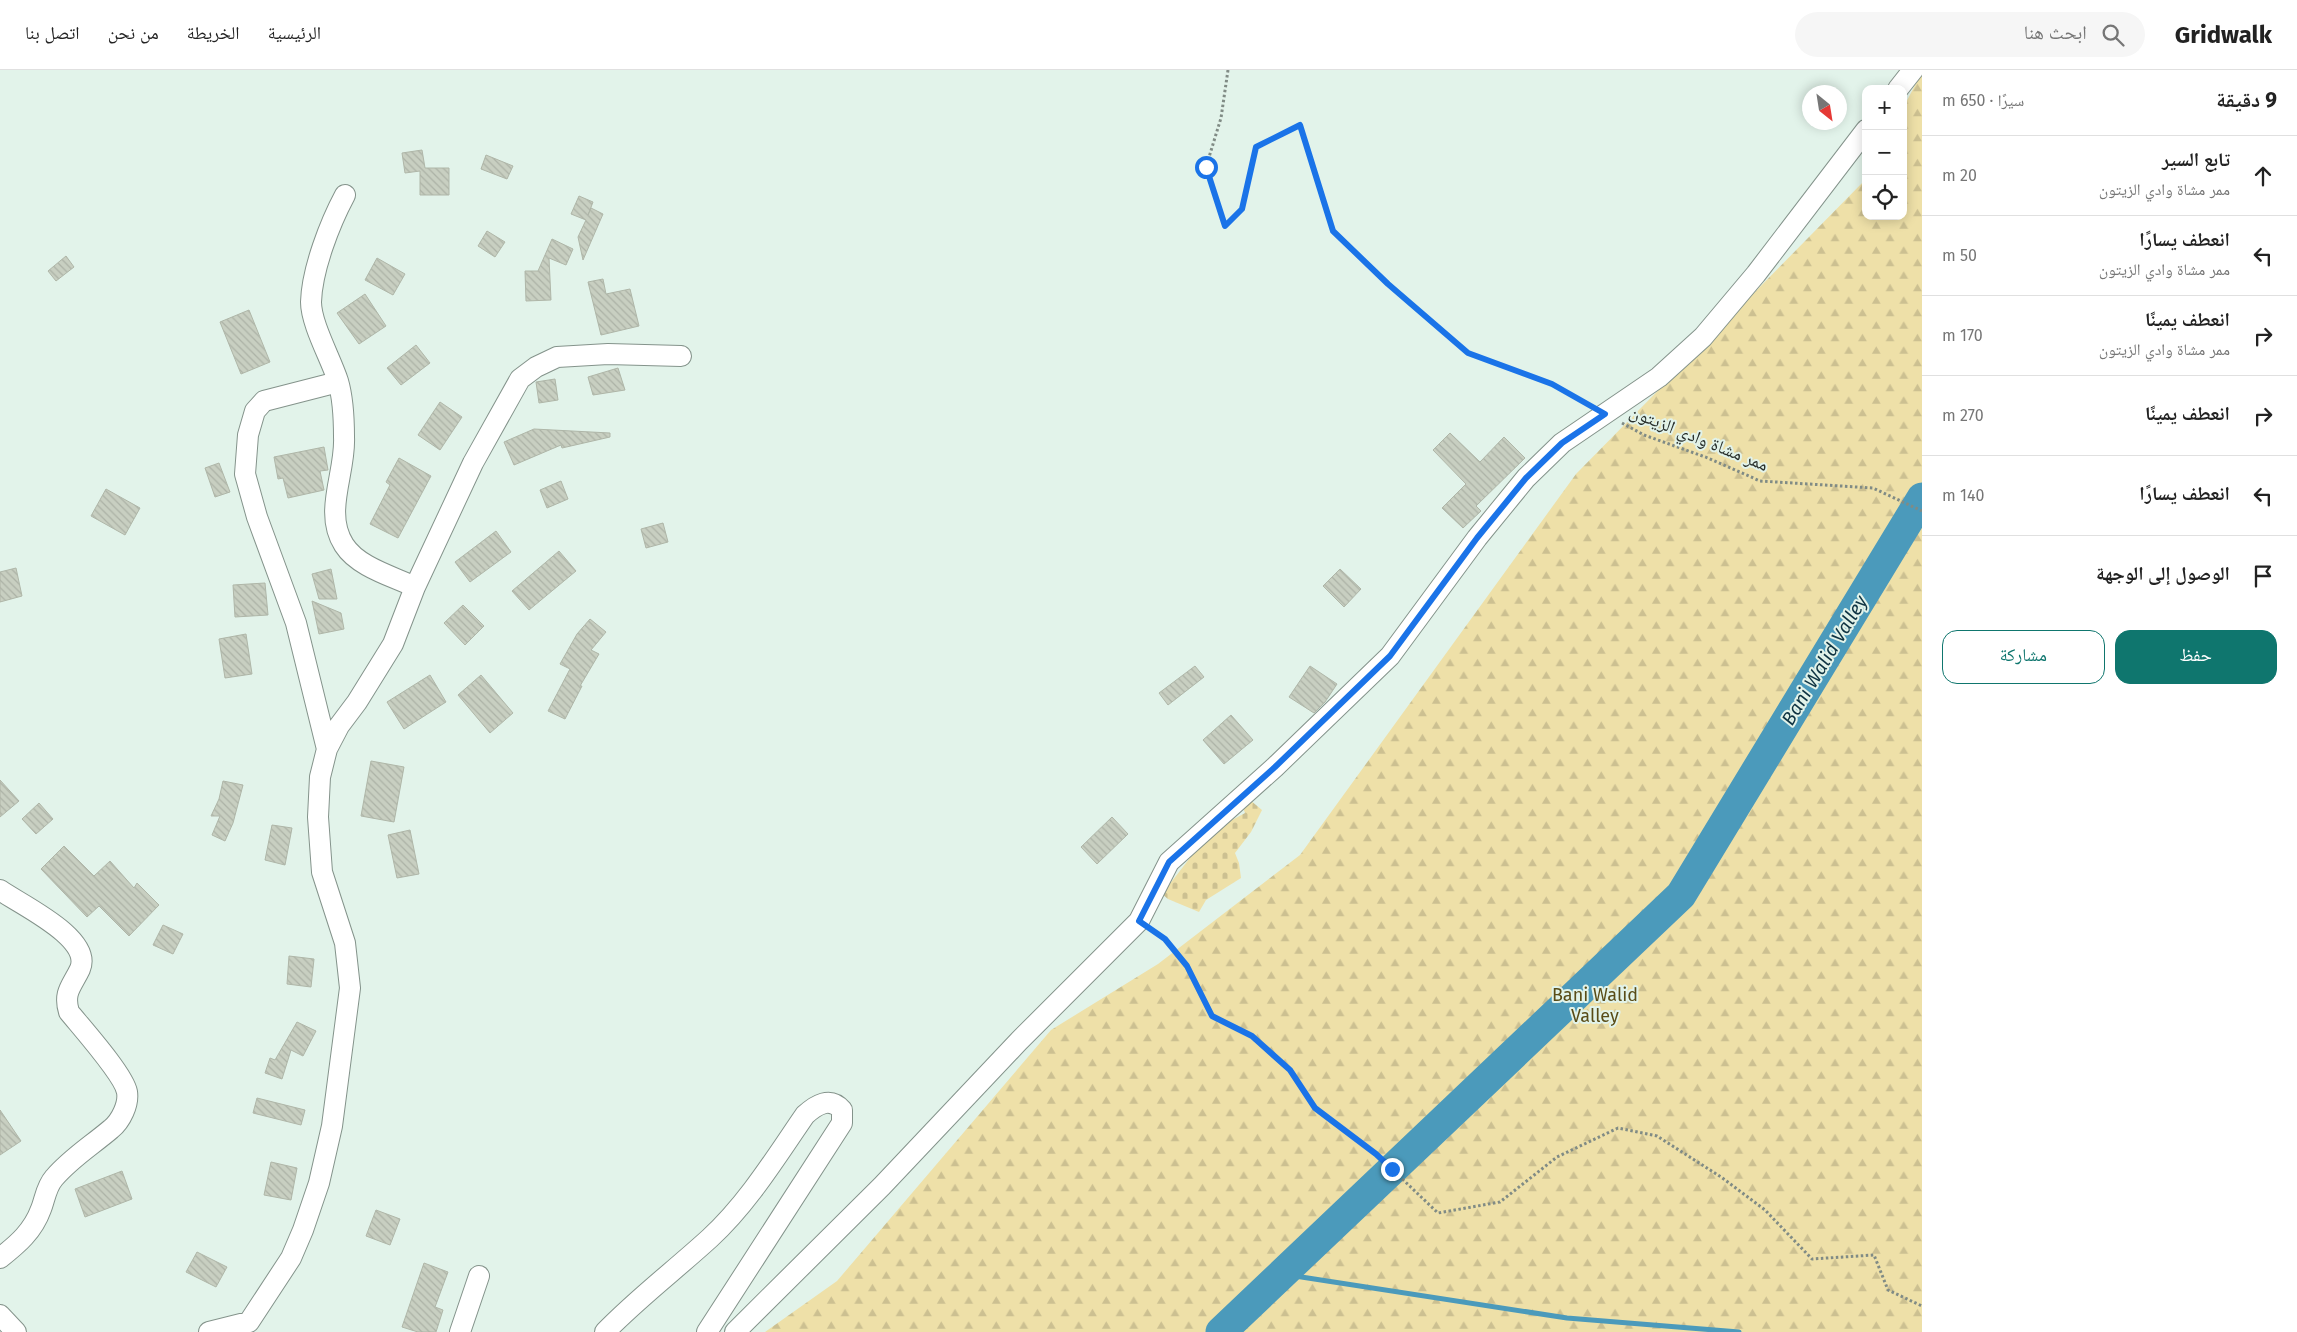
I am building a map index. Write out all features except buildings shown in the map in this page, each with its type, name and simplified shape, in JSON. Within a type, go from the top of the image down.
[{"type":"street","points":[[1901,85],[1913,70]]},
{"type":"street","points":[[735,1332],[882,1186],[1019,1041],[1139,921],[1169,862],[1275,767],[1390,656],[1477,538],[1526,478],[1562,443],[1659,377],[1702,337],[1756,274],[1862,135]]},
{"type":"street","points":[[345,195],[331,222],[315,279],[311,302],[313,314],[338,382],[345,439],[343,468],[335,508],[337,529],[344,545],[353,555],[415,587]]},
{"type":"street","points":[[209,1332],[247,1327],[291,1258],[303,1230],[319,1182],[334,1116],[350,988],[345,943],[322,872],[319,797],[320,777],[327,749],[339,726],[357,702],[392,644],[415,587],[473,463],[520,379],[536,367],[557,356],[608,354],[681,356]]},
{"type":"street","points":[[327,749],[296,623],[257,517],[245,474],[248,435],[256,411],[264,402],[338,382]]},
{"type":"street","points":[[0,890],[45,918],[76,944],[81,952],[82,962],[68,992],[66,1001],[69,1012],[119,1076],[127,1090],[127,1099],[123,1112],[113,1128],[66,1164],[49,1184],[33,1227],[22,1240],[0,1258]]},
{"type":"street","points":[[605,1332],[633,1303],[710,1238],[744,1202],[805,1115],[816,1105],[829,1102],[837,1104],[842,1110],[842,1123],[707,1332]]},
{"type":"street","points":[[460,1332],[478,1276]]},
{"type":"street","points":[[0,1315],[16,1332]]},
{"type":"path","name":"ممر مشاة وادي الزيتون","points":[[1228,70],[1221,118],[1206,167],[1225,226],[1242,209],[1256,147],[1300,125],[1333,231],[1388,284],[1468,353],[1552,384],[1644,435],[1708,458],[1760,481],[1872,488],[1922,511]]},
{"type":"path","points":[[1139,921],[1165,939],[1187,966],[1212,1016],[1252,1036],[1290,1070],[1315,1108],[1376,1154],[1438,1213],[1500,1202],[1557,1157],[1618,1128],[1657,1136],[1721,1176],[1765,1210],[1812,1259],[1874,1254],[1888,1290],[1922,1306]]},
{"type":"green space","name":"Bani Walid Valley","points":[[1922,72],[1922,1332],[765,1332],[837,1281],[1051,1030],[1158,964],[1300,855],[1576,474],[1862,183],[1862,220],[1907,220],[1907,100]]},
{"type":"green space","points":[[1250,800],[1262,810],[1251,832],[1235,853],[1239,863],[1241,878],[1206,900],[1199,912],[1168,899],[1162,894],[1210,832],[1245,813],[1242,805]]},
{"type":"waterway","name":"Bani Walid Valley","points":[[1221,1332],[1681,895],[1922,498]]},
{"type":"waterway","points":[[1282,1274],[1567,1318],[1739,1332]]},
{"type":"route","points":[[1206,167],[1225,226],[1242,209],[1256,147],[1300,125],[1333,231],[1388,284],[1468,353],[1552,384],[1605,414],[1562,443],[1526,478],[1477,538],[1390,656],[1275,767],[1169,862],[1139,921],[1165,939],[1187,966],[1212,1016],[1252,1036],[1290,1070],[1315,1108],[1376,1154],[1392,1169]]}]
